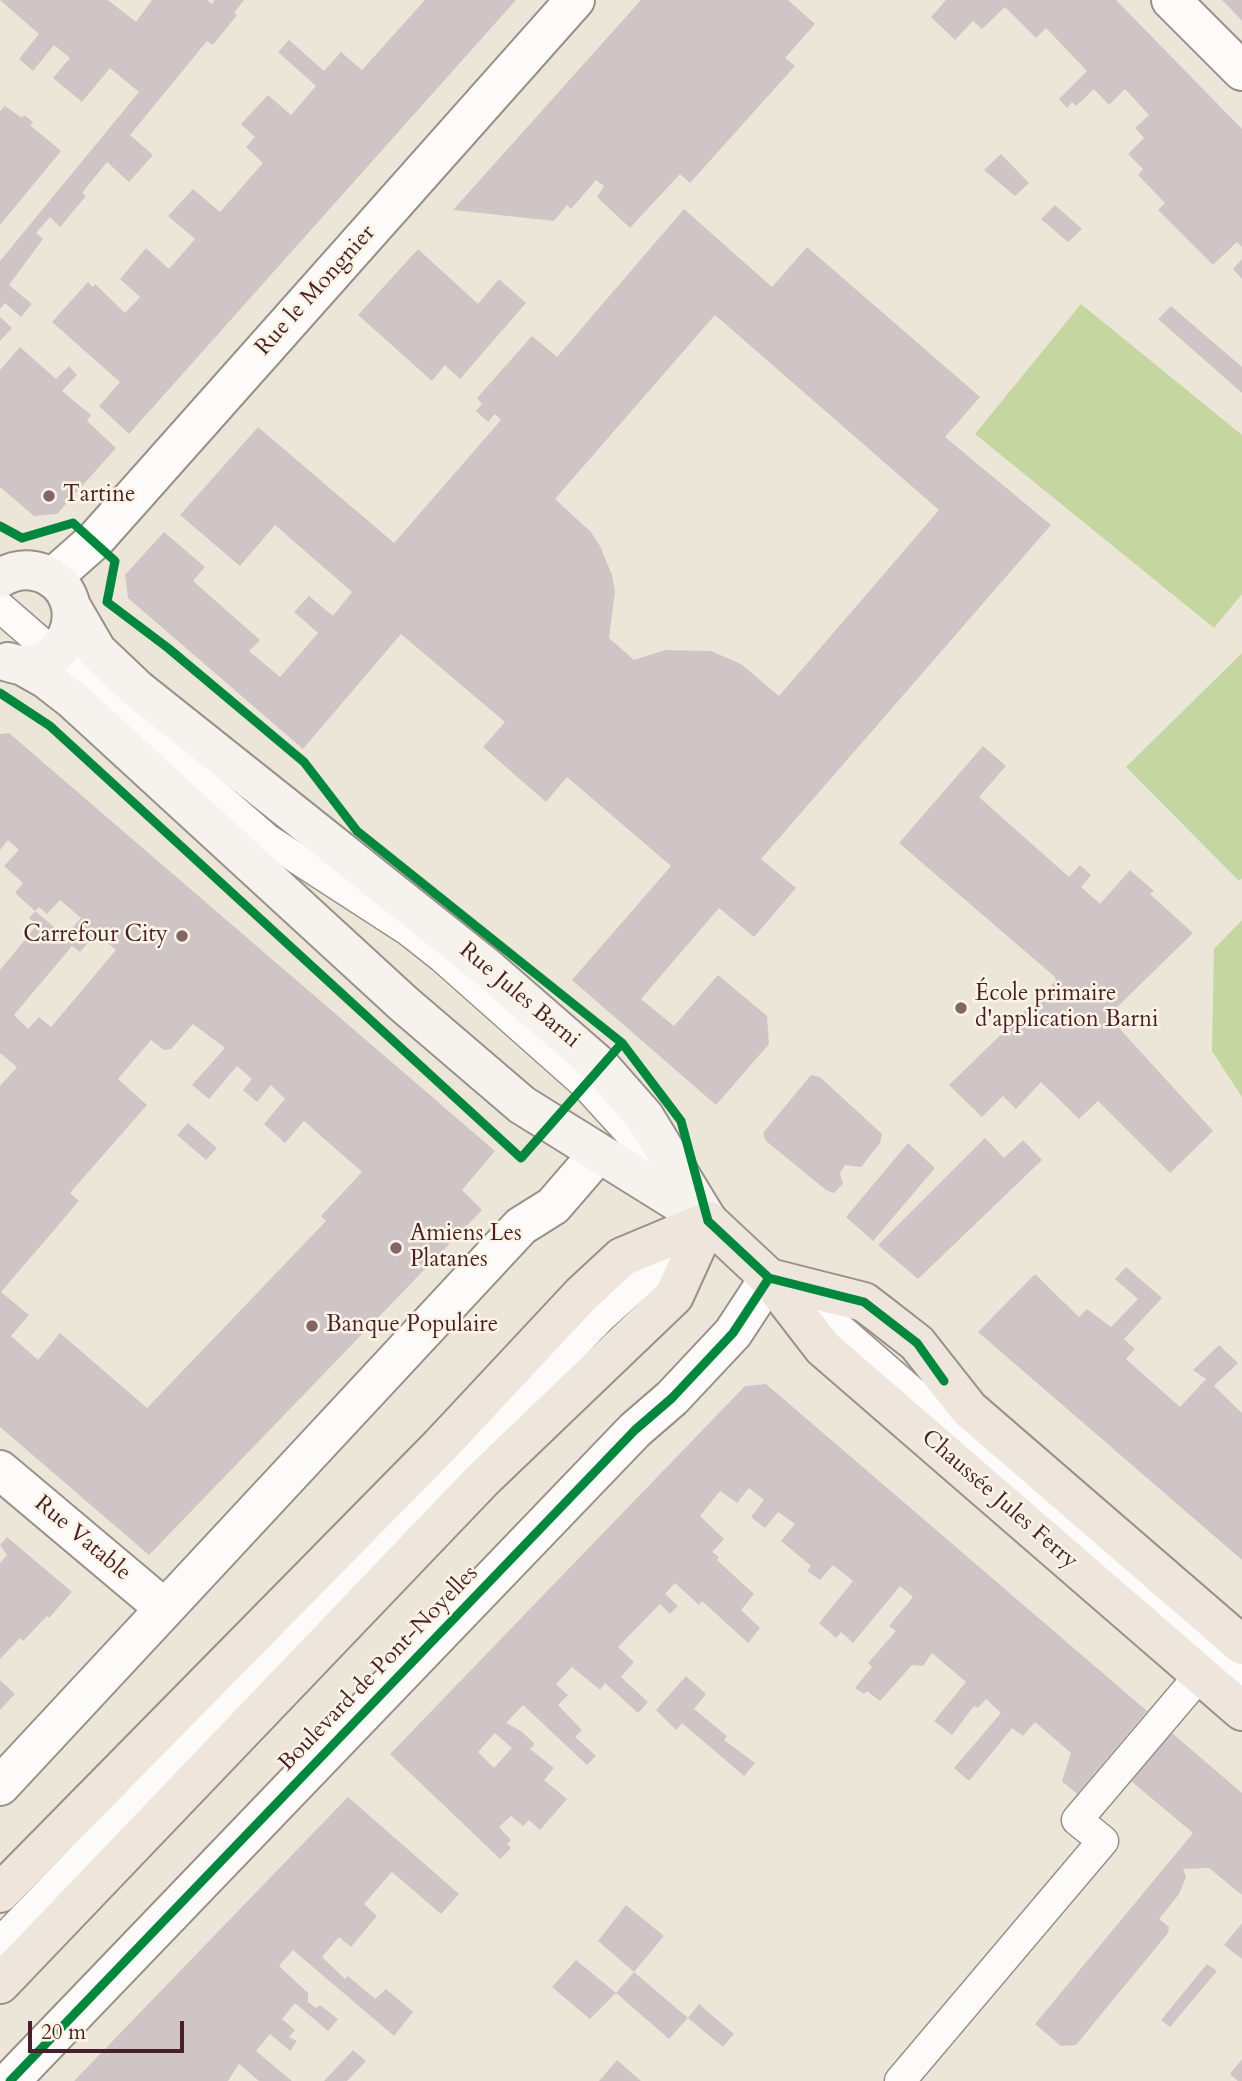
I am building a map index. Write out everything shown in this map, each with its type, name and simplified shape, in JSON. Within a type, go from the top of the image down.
[{"type":"main road","points":[[30,579],[70,634],[25,659],[46,679],[73,700],[404,1004],[522,1105],[598,1154],[659,1188],[708,1222]]},
{"type":"main road","name":"Rue Jules Barni","points":[[30,579],[97,651],[137,689],[485,966],[601,1067],[644,1116],[708,1222]]},
{"type":"main road","points":[[0,1893],[440,1446],[581,1294],[622,1257],[708,1222]]},
{"type":"main road","points":[[0,1984],[483,1479],[674,1296],[708,1222]]},
{"type":"main road","name":"Chaussée Jules Ferry","points":[[708,1222],[769,1278],[823,1348],[1242,1711]]},
{"type":"main road","name":"Chaussée Jules Ferry","points":[[769,1278],[864,1301],[917,1343],[969,1409],[1242,1644]]},
{"type":"street","name":"Rue le Mongnier","points":[[30,579],[95,540],[575,0]]},
{"type":"street","points":[[1171,0],[1242,71]]},
{"type":"street","points":[[0,1786],[521,1226],[553,1206],[598,1154]]},
{"type":"street","name":"Boulevard de Pont-Noyelles","points":[[10,2081],[635,1430],[681,1388],[733,1333],[769,1278]]},
{"type":"street","name":"Rue Vatable","points":[[0,1470],[164,1608]]},
{"type":"lane","points":[[0,607],[25,659],[267,839],[409,931],[442,957],[584,1084],[628,1129],[708,1222],[601,1317],[0,1942]]},
{"type":"lane","points":[[769,1278],[840,1329],[1242,1678]]},
{"type":"lane","points":[[900,2081],[1103,1841],[1077,1820],[1200,1675]]},
{"type":"green space","points":[[1081,304],[1242,435],[1242,594],[1214,628],[975,434]]},
{"type":"green space","points":[[1242,653],[1242,878],[1239,881],[1126,767]]},
{"type":"green space","points":[[1242,920],[1242,1097],[1212,1051],[1214,949]]},
{"type":"building","points":[[0,0],[108,0],[136,22],[152,0],[207,0],[212,4],[215,0],[244,0],[234,13],[237,15],[213,45],[207,41],[130,135],[153,155],[129,182],[107,162],[82,193],[86,196],[60,227],[50,217],[36,233],[43,239],[9,285],[32,304],[21,317],[5,303],[0,309],[0,261],[139,92],[110,68],[82,102],[53,78],[70,58],[54,45],[33,71],[19,59],[39,34]]},
{"type":"building","points":[[425,0],[516,0],[129,434],[99,406],[120,382],[52,322],[88,282],[93,287],[95,284],[125,313],[140,297],[120,279],[146,248],[169,269],[195,239],[168,216],[193,189],[220,212],[263,163],[246,147],[255,137],[241,124],[268,95],[291,115],[316,86],[278,52],[289,40],[324,71],[341,52],[362,70]]},
{"type":"building","points":[[641,0],[788,0],[815,24],[785,58],[795,66],[690,183],[680,174],[630,228],[597,197],[604,186],[596,180],[571,209],[567,205],[554,221],[453,210]]},
{"type":"building","points":[[946,0],[1116,0],[1242,129],[1242,247],[1237,242],[1213,265],[1158,210],[1165,203],[1138,175],[1143,169],[1128,154],[1144,138],[1135,128],[1149,115],[1125,89],[1109,105],[1094,89],[1076,106],[1072,102],[1067,108],[1059,99],[1087,71],[1046,28],[1036,38],[1005,7],[982,29],[973,21],[955,40],[931,17]]},
{"type":"building","points":[[1222,0],[1242,0],[1242,21],[1228,6]]},
{"type":"building","points":[[5,106],[33,122],[30,125],[61,151],[0,225],[0,111]]},
{"type":"building","points":[[1001,154],[1029,183],[1015,196],[984,170]]},
{"type":"building","points":[[1055,205],[1082,229],[1068,242],[1041,219]]},
{"type":"building","points":[[684,209],[772,287],[807,247],[980,397],[945,437],[1051,525],[761,859],[796,888],[754,937],[719,908],[641,999],[674,1026],[718,975],[767,1016],[769,1044],[716,1105],[572,980],[671,866],[567,777],[546,802],[483,747],[505,722],[401,634],[303,749],[128,598],[125,575],[164,532],[205,567],[193,581],[260,640],[249,651],[280,677],[318,633],[294,612],[309,596],[333,616],[352,592],[275,525],[240,566],[180,515],[258,427],[394,543],[501,420],[495,414],[488,422],[476,411],[482,404],[477,398],[532,336],[557,357]],"holes":[[[715,315],[939,510],[779,696],[741,664],[711,651],[665,650],[634,660],[609,638],[615,592],[612,575],[600,546],[591,532],[555,499]]]},
{"type":"building","points":[[418,249],[478,304],[499,279],[526,303],[460,379],[445,365],[432,381],[358,315]]},
{"type":"building","points":[[1242,259],[1242,279],[1233,269]]},
{"type":"building","points":[[1171,306],[1242,367],[1242,393],[1158,319]]},
{"type":"building","points":[[0,317],[12,328],[0,341]]},
{"type":"building","points":[[20,347],[56,379],[69,366],[77,375],[62,391],[91,415],[87,421],[116,448],[57,514],[34,516],[0,487],[0,370]]},
{"type":"building","points":[[9,733],[495,1151],[462,1190],[482,1210],[149,1555],[0,1427],[0,1086],[17,1067],[0,1053],[0,970],[37,925],[29,918],[35,911],[15,893],[23,883],[4,866],[19,850],[8,840],[0,850],[0,734]],"holes":[[[60,900],[81,918],[65,936],[35,911],[39,907],[47,914]],[[96,933],[116,950],[51,1027],[39,1017],[28,1029],[14,1015],[72,946],[80,952]],[[193,1024],[225,1048],[192,1085],[209,1099],[237,1066],[252,1079],[243,1090],[257,1102],[271,1085],[285,1099],[264,1124],[285,1143],[304,1121],[362,1172],[321,1216],[326,1221],[147,1408],[60,1333],[38,1360],[11,1336],[29,1315],[1,1292],[79,1201],[70,1193],[147,1105],[118,1079],[151,1040],[164,1050],[171,1049]]]},
{"type":"building","points":[[983,746],[1006,766],[979,797],[1069,877],[1080,865],[1091,875],[1081,887],[1100,904],[1130,870],[1154,891],[1150,894],[1193,933],[1108,1016],[1213,1131],[1170,1173],[1098,1101],[1079,1119],[1041,1082],[1016,1109],[1003,1096],[982,1117],[949,1085],[1056,981],[1055,977],[899,843]]},
{"type":"building","points":[[811,1075],[820,1077],[882,1134],[880,1143],[861,1167],[845,1165],[840,1173],[843,1184],[834,1193],[826,1190],[766,1141],[763,1133]]},
{"type":"building","points":[[188,1123],[217,1148],[206,1160],[177,1135]]},
{"type":"building","points":[[985,1138],[1004,1158],[1023,1140],[1042,1160],[918,1279],[878,1245]]},
{"type":"building","points":[[908,1143],[935,1168],[873,1241],[846,1217]]},
{"type":"building","points":[[1126,1267],[1162,1298],[1124,1339],[1135,1349],[1126,1359],[1180,1407],[1206,1379],[1193,1370],[1219,1345],[1238,1363],[1214,1386],[1242,1413],[1242,1560],[978,1332],[1035,1274],[1079,1317],[1087,1309],[1111,1327],[1138,1299],[1115,1279]]},
{"type":"building","points":[[766,1384],[1147,1711],[1077,1794],[1062,1781],[1071,1753],[1035,1722],[1023,1736],[1012,1728],[969,1781],[954,1768],[1001,1713],[986,1699],[978,1708],[974,1706],[952,1735],[934,1721],[966,1682],[932,1653],[923,1666],[912,1665],[880,1701],[867,1691],[864,1694],[855,1688],[872,1667],[868,1663],[896,1631],[889,1626],[913,1597],[900,1586],[853,1643],[841,1632],[836,1638],[819,1623],[853,1581],[833,1565],[820,1580],[807,1571],[811,1566],[781,1541],[795,1524],[778,1512],[765,1528],[751,1517],[764,1500],[749,1488],[737,1503],[720,1491],[700,1516],[724,1539],[712,1552],[719,1557],[717,1560],[754,1594],[741,1610],[760,1628],[748,1643],[702,1601],[699,1605],[675,1583],[665,1594],[678,1606],[670,1614],[660,1604],[618,1647],[634,1662],[621,1677],[648,1702],[638,1713],[605,1683],[600,1690],[572,1667],[556,1684],[568,1695],[558,1705],[582,1730],[575,1737],[596,1756],[587,1765],[523,1705],[506,1723],[521,1731],[535,1744],[530,1749],[554,1768],[544,1780],[567,1799],[540,1830],[529,1820],[523,1826],[511,1816],[499,1827],[511,1840],[507,1844],[511,1848],[500,1859],[390,1754],[745,1386]],"holes":[[[495,1733],[512,1748],[494,1768],[478,1752]]]},
{"type":"building","points":[[7,1537],[72,1592],[49,1618],[47,1616],[23,1641],[20,1638],[0,1659],[0,1563],[7,1555],[0,1545]]},
{"type":"building","points":[[686,1676],[706,1694],[694,1709],[727,1736],[724,1740],[755,1763],[744,1776],[682,1723],[676,1730],[656,1710]]},
{"type":"building","points":[[0,1680],[15,1694],[0,1710]]},
{"type":"building","points":[[1172,1733],[1242,1793],[1242,1895],[1209,1868],[1183,1869],[1186,1877],[1179,1894],[1159,1919],[1169,1927],[1168,1933],[1076,2045],[1061,2046],[1035,2024],[1193,1833],[1131,1781]]},
{"type":"building","points":[[348,1797],[459,1894],[441,1914],[392,1872],[364,1904],[377,1916],[351,1947],[339,1937],[322,1957],[345,1979],[348,1976],[375,1999],[386,1989],[413,2012],[394,2036],[293,1950],[279,1966],[308,1993],[308,2002],[316,2008],[320,2005],[338,2019],[328,2031],[295,2003],[282,2019],[295,2030],[289,2037],[297,2041],[290,2051],[270,2034],[256,2051],[292,2081],[259,2081],[239,2064],[228,2081],[74,2081]]},
{"type":"building","points":[[626,1905],[664,1936],[634,1972],[598,1941]]},
{"type":"building","points":[[1242,1923],[1242,1959],[1224,1945]]},
{"type":"building","points":[[576,1960],[616,1993],[590,2019],[552,1987]]},
{"type":"building","points":[[1207,1964],[1217,1971],[1170,2027],[1161,2020]]},
{"type":"building","points":[[634,1972],[688,2018],[669,2039],[616,1993]]},
{"type":"building","points":[[699,2004],[734,2034],[723,2047],[688,2018]]},
{"type":"building","points":[[353,2050],[366,2061],[347,2081],[324,2081]]},
{"type":"building","points":[[1242,2059],[1242,2081],[1238,2081],[1230,2074]]},
{"type":"building","points":[[617,2060],[641,2081],[599,2081]]},
{"type":"cycle path","points":[[0,526],[22,538],[73,523],[115,561],[107,602],[168,648],[304,762],[357,831],[622,1043],[681,1121],[708,1221],[769,1278],[864,1302],[917,1343],[944,1381]]},
{"type":"cycle path","points":[[0,693],[50,726],[521,1158],[622,1043]]},
{"type":"cycle path","points":[[10,2081],[635,1430],[672,1398],[733,1333],[769,1278]]},
{"type":"place","name":"Tartine","points":[[49,496]]},
{"type":"place","name":"Carrefour City","points":[[182,936]]},
{"type":"place","name":"École primaire d'application Barni","points":[[961,1008]]},
{"type":"place","name":"Amiens Les Platanes","points":[[396,1248]]},
{"type":"place","name":"Banque Populaire","points":[[312,1326]]}]
